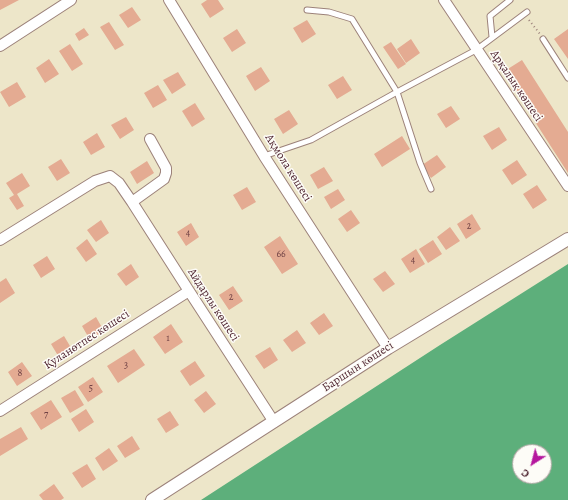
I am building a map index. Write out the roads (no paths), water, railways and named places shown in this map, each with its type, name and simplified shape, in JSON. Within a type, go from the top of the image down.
[{"type":"street","points":[[0,46],[71,0]]},
{"type":"street","name":"Ақмола көшесі","points":[[169,0],[264,156],[388,348]]},
{"type":"street","name":"Арқалық көшесі","points":[[444,0],[568,186]]},
{"type":"street","points":[[132,202],[164,179],[166,173],[166,168],[150,139]]},
{"type":"street","name":"Айдарлы көшесі","points":[[0,240],[95,181],[110,176],[120,183],[188,291],[274,422]]},
{"type":"street","name":"Баршын көшесі","points":[[152,500],[388,348],[568,239]]},
{"type":"street","name":"Қуланөтпес көшесі","points":[[0,412],[188,291]]},
{"type":"lane","points":[[492,38],[490,16],[510,0]]},
{"type":"lane","points":[[307,10],[330,12],[352,19],[397,92],[420,163],[431,189]]},
{"type":"lane","points":[[264,156],[312,140],[476,50],[526,12]]},
{"type":"lane","points":[[544,40],[568,78]]}]
